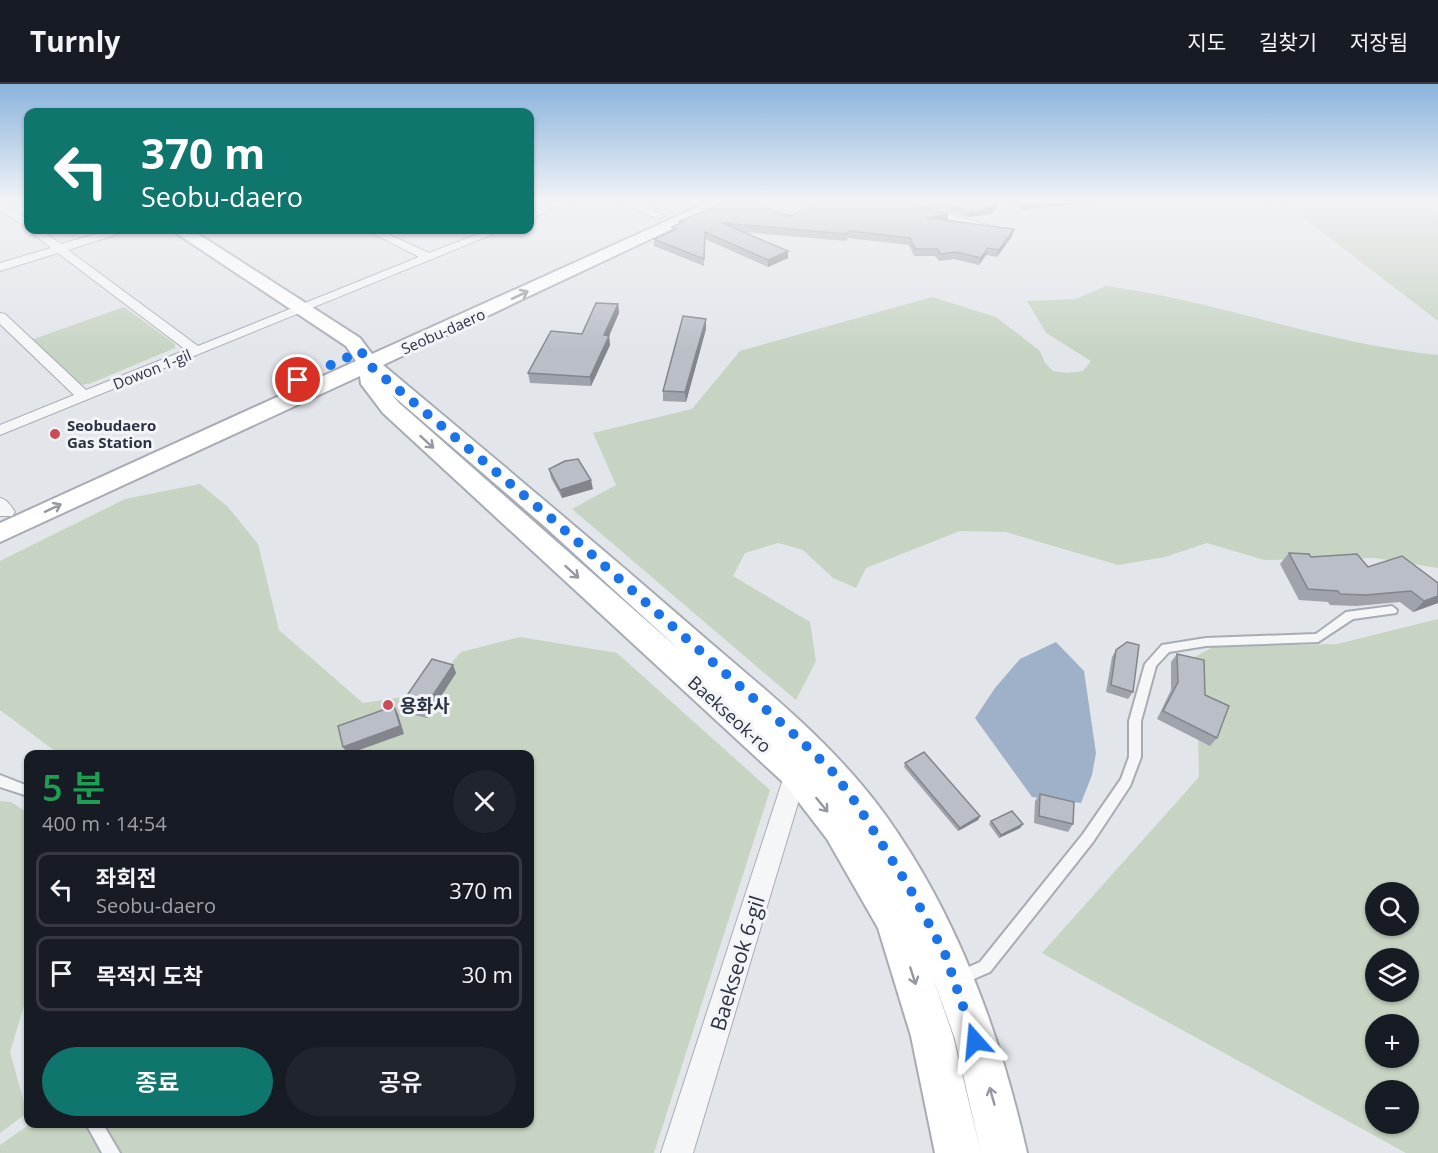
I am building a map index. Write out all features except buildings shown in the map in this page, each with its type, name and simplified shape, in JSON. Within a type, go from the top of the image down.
[{"type":"main road","name":"Baekseok-ro","points":[[216,252],[304,308],[364,358],[561,527],[832,771],[868,819],[909,887],[945,954],[994,1100],[1004,1153]]},
{"type":"main road","name":"Seobu-daero","points":[[2,516],[246,417],[586,252]]},
{"type":"main road","name":"Seobu-daero","points":[[2,516],[364,358],[466,320],[613,252]]},
{"type":"main road","points":[[426,411],[412,370],[423,349],[466,320]]},
{"type":"main road","name":"Baekseok-ro","points":[[364,358],[372,384],[391,408],[796,773],[839,827],[895,920],[932,1036],[958,1153]]},
{"type":"main road","points":[[246,417],[287,409],[317,396],[345,390],[357,391],[391,408]]},
{"type":"street","points":[[0,267],[48,252]]},
{"type":"street","points":[[65,252],[196,351]]},
{"type":"street","points":[[417,252],[428,257]]},
{"type":"street","name":"Dowon 1-gil","points":[[0,430],[441,252]]},
{"type":"street","points":[[0,317],[84,396]]},
{"type":"street","name":"Baekseok 6-gil","points":[[677,1153],[796,773]]},
{"type":"lane","points":[[955,981],[986,967],[1088,838],[1126,782],[1135,757],[1135,721],[1151,664],[1166,648],[1206,642],[1318,638],[1350,615],[1392,610]]},
{"type":"lane","points":[[0,781],[24,790]]},
{"type":"lane","points":[[96,1128],[112,1153]]},
{"type":"green space","points":[[1348,252],[1438,252],[1438,321]]},
{"type":"green space","points":[[1106,286],[1189,302],[1354,342],[1438,355],[1438,568],[1375,558],[1264,560],[1207,543],[1165,557],[1118,565],[1006,532],[960,531],[866,568],[856,588],[833,578],[803,550],[778,543],[745,553],[733,576],[810,622],[816,661],[796,700],[572,509],[616,485],[593,433],[692,409],[740,351],[932,297],[996,317],[1040,351],[1045,363],[1053,371],[1067,373],[1083,371],[1091,361],[1046,333],[1027,301],[1075,299]]},
{"type":"green space","points":[[124,307],[175,344],[175,348],[89,384],[79,385],[31,340]]},
{"type":"green space","points":[[200,484],[228,507],[258,544],[279,630],[363,703],[424,694],[461,652],[520,637],[617,653],[770,790],[654,1153],[0,1153],[0,1145],[24,1128],[534,1128],[534,750],[54,750],[0,710],[0,561],[125,499]]},
{"type":"green space","points":[[1438,619],[1438,1153],[1406,1153],[1371,1134],[1419,1134],[1419,1080],[1365,1080],[1365,1130],[1042,953],[1199,777],[1198,727],[1191,659],[1213,647],[1337,644]]},
{"type":"green space","points":[[0,801],[11,802],[24,810],[24,1006],[10,1052],[24,1102],[24,1115],[0,1133]]},
{"type":"water","points":[[1056,642],[1084,671],[1096,753],[1092,775],[1081,803],[1032,797],[975,718],[995,688],[1020,659]]},
{"type":"place","name":"Seobudaero Gas Station","points":[[55,434]]},
{"type":"place","name":"용화사","points":[[388,705]]},
{"type":"route","points":[[298,380],[361,351],[368,364],[552,519],[832,771],[868,819],[909,887],[945,954],[975,1041]]}]
